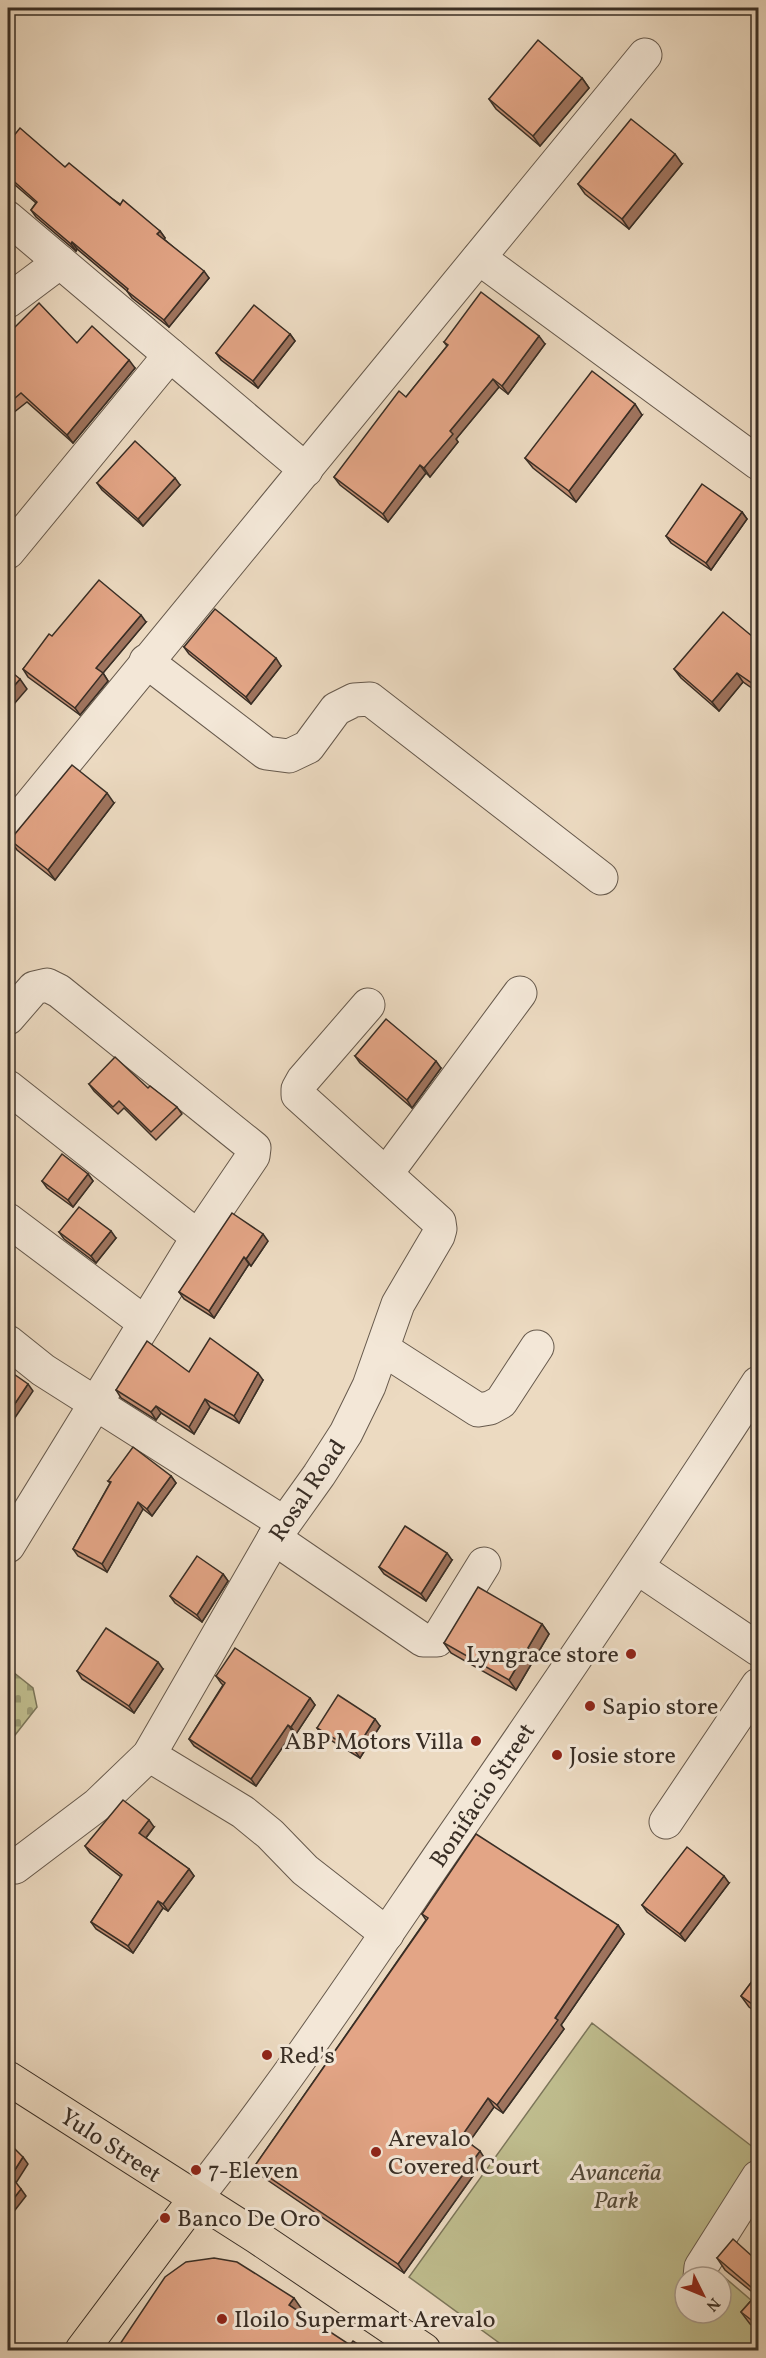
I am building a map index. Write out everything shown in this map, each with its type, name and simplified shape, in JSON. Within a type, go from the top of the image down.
[{"type":"main road","name":"Yulo Street","points":[[8,2078],[257,2237],[424,2350]]},
{"type":"main road","points":[[82,2350],[195,2199]]},
{"type":"street","points":[[8,832],[645,55]]},
{"type":"street","points":[[8,218],[306,470]]},
{"type":"street","points":[[479,258],[759,463]]},
{"type":"street","points":[[8,301],[60,262]]},
{"type":"street","points":[[8,552],[170,355]]},
{"type":"street","points":[[146,661],[266,753],[289,756],[308,747],[336,709],[354,700],[370,699],[601,878]]},
{"type":"street","points":[[8,1018],[34,988],[47,986],[59,991],[254,1148],[253,1156],[198,1237],[8,1546]]},
{"type":"street","points":[[386,1174],[520,993]]},
{"type":"street","name":"Rosal Road","points":[[15,1867],[97,1805],[149,1755],[279,1531],[320,1475],[346,1433],[369,1386],[398,1304],[441,1229],[439,1222],[298,1095],[298,1089],[303,1080],[368,1005]]},
{"type":"street","points":[[8,1087],[198,1237]]},
{"type":"street","points":[[8,1220],[145,1323]]},
{"type":"street","points":[[8,1342],[43,1370],[96,1403],[279,1531],[423,1640],[437,1640],[484,1564]]},
{"type":"street","points":[[383,1349],[478,1410],[490,1408],[501,1402],[537,1347]]},
{"type":"street","name":"Bonifacio Street","points":[[195,2199],[246,2135],[387,1934],[638,1568],[759,1383]]},
{"type":"street","points":[[638,1568],[759,1649]]},
{"type":"street","points":[[666,1822],[759,1684]]},
{"type":"street","points":[[149,1755],[243,1812],[270,1834],[305,1870],[387,1934]]},
{"type":"street","points":[[702,2265],[759,2177]]},
{"type":"green space","points":[[8,1668],[33,1688],[37,1707],[8,1744]]},
{"type":"green space","name":"Avanceña Park","points":[[592,2023],[758,2151],[758,2186],[703,2259],[710,2265],[673,2265],[673,2325],[733,2325],[733,2285],[758,2306],[758,2350],[509,2350],[409,2277]]},
{"type":"building","points":[[538,40],[582,78],[533,136],[489,99]]},
{"type":"building","points":[[631,119],[675,154],[622,219],[578,184]]},
{"type":"building","points":[[20,128],[65,167],[69,163],[120,205],[123,200],[160,231],[157,234],[204,271],[164,320],[31,210],[37,202],[8,176],[8,143]]},
{"type":"building","points":[[481,292],[539,336],[502,386],[493,379],[450,431],[453,434],[424,468],[420,465],[383,514],[334,477],[399,391],[406,397],[448,345],[444,342]]},
{"type":"building","points":[[39,303],[77,343],[92,326],[129,360],[67,435],[21,393],[8,404],[8,334]]},
{"type":"building","points":[[254,305],[290,334],[253,381],[216,353]]},
{"type":"building","points":[[592,371],[635,404],[569,491],[525,458]]},
{"type":"building","points":[[135,441],[175,478],[138,519],[97,483]]},
{"type":"building","points":[[702,484],[742,512],[706,563],[666,536]]},
{"type":"building","points":[[99,580],[141,615],[96,668],[103,673],[75,708],[23,669],[49,634],[52,636]]},
{"type":"building","points":[[215,609],[276,658],[246,697],[184,647]]},
{"type":"building","points":[[723,612],[759,642],[759,688],[737,673],[712,702],[674,669]]},
{"type":"building","points":[[8,669],[20,679],[8,693]]},
{"type":"building","points":[[72,765],[107,793],[48,870],[10,840]]},
{"type":"building","points":[[386,1019],[436,1061],[407,1100],[355,1056]]},
{"type":"building","points":[[115,1057],[148,1088],[150,1086],[177,1107],[151,1132],[119,1101],[113,1107],[89,1084]]},
{"type":"building","points":[[62,1154],[88,1174],[68,1200],[42,1181]]},
{"type":"building","points":[[79,1207],[111,1231],[91,1256],[59,1232]]},
{"type":"building","points":[[232,1213],[263,1234],[246,1259],[244,1257],[209,1311],[179,1292]]},
{"type":"building","points":[[210,1338],[258,1373],[234,1416],[205,1399],[189,1427],[156,1406],[151,1412],[116,1390],[147,1341],[189,1372]]},
{"type":"building","points":[[8,1370],[28,1384],[8,1414]]},
{"type":"building","points":[[133,1447],[171,1476],[147,1509],[138,1502],[102,1564],[73,1549],[111,1482],[108,1481]]},
{"type":"building","points":[[405,1526],[447,1553],[421,1594],[379,1567]]},
{"type":"building","points":[[197,1556],[223,1574],[197,1615],[170,1596]]},
{"type":"building","points":[[478,1587],[542,1624],[509,1680],[444,1643]]},
{"type":"building","points":[[106,1628],[158,1662],[129,1706],[77,1671]]},
{"type":"building","points":[[235,1648],[310,1698],[291,1727],[288,1725],[251,1779],[189,1739],[225,1683],[216,1676]]},
{"type":"building","points":[[338,1695],[375,1719],[355,1751],[317,1728]]},
{"type":"building","points":[[123,1800],[149,1820],[139,1833],[189,1869],[163,1904],[158,1901],[128,1946],[91,1922],[122,1875],[85,1846]]},
{"type":"building","points":[[476,1834],[618,1925],[555,2018],[558,2020],[497,2105],[488,2098],[461,2137],[480,2151],[398,2264],[254,2167],[428,1918],[422,1914]]},
{"type":"building","points":[[687,1847],[724,1876],[680,1934],[642,1905]]},
{"type":"building","points":[[759,1972],[759,2009],[741,1996]]},
{"type":"building","points":[[8,2142],[23,2157],[11,2176],[21,2189],[8,2206]]},
{"type":"building","points":[[733,2239],[753,2257],[759,2251],[759,2326],[741,2312],[758,2293],[733,2272],[733,2265],[725,2265],[717,2258]]},
{"type":"building","name":"Iloilo Supermart Arevalo","points":[[214,2258],[237,2262],[294,2298],[289,2305],[350,2345],[353,2341],[367,2350],[116,2350],[165,2277],[186,2262]]},
{"type":"place","name":"Lyngrace store","points":[[631,1654]]},
{"type":"place","name":"Sapio store","points":[[590,1706]]},
{"type":"place","name":"ABP Motors Villa","points":[[476,1741]]},
{"type":"place","name":"Josie store","points":[[557,1755]]},
{"type":"place","name":"Red's","points":[[267,2055]]},
{"type":"place","name":"Arevalo Covered Court","points":[[376,2152]]},
{"type":"place","name":"7-Eleven","points":[[196,2170]]},
{"type":"place","name":"Banco De Oro","points":[[165,2218]]},
{"type":"place","name":"Iloilo Supermart Arevalo","points":[[222,2319]]}]
